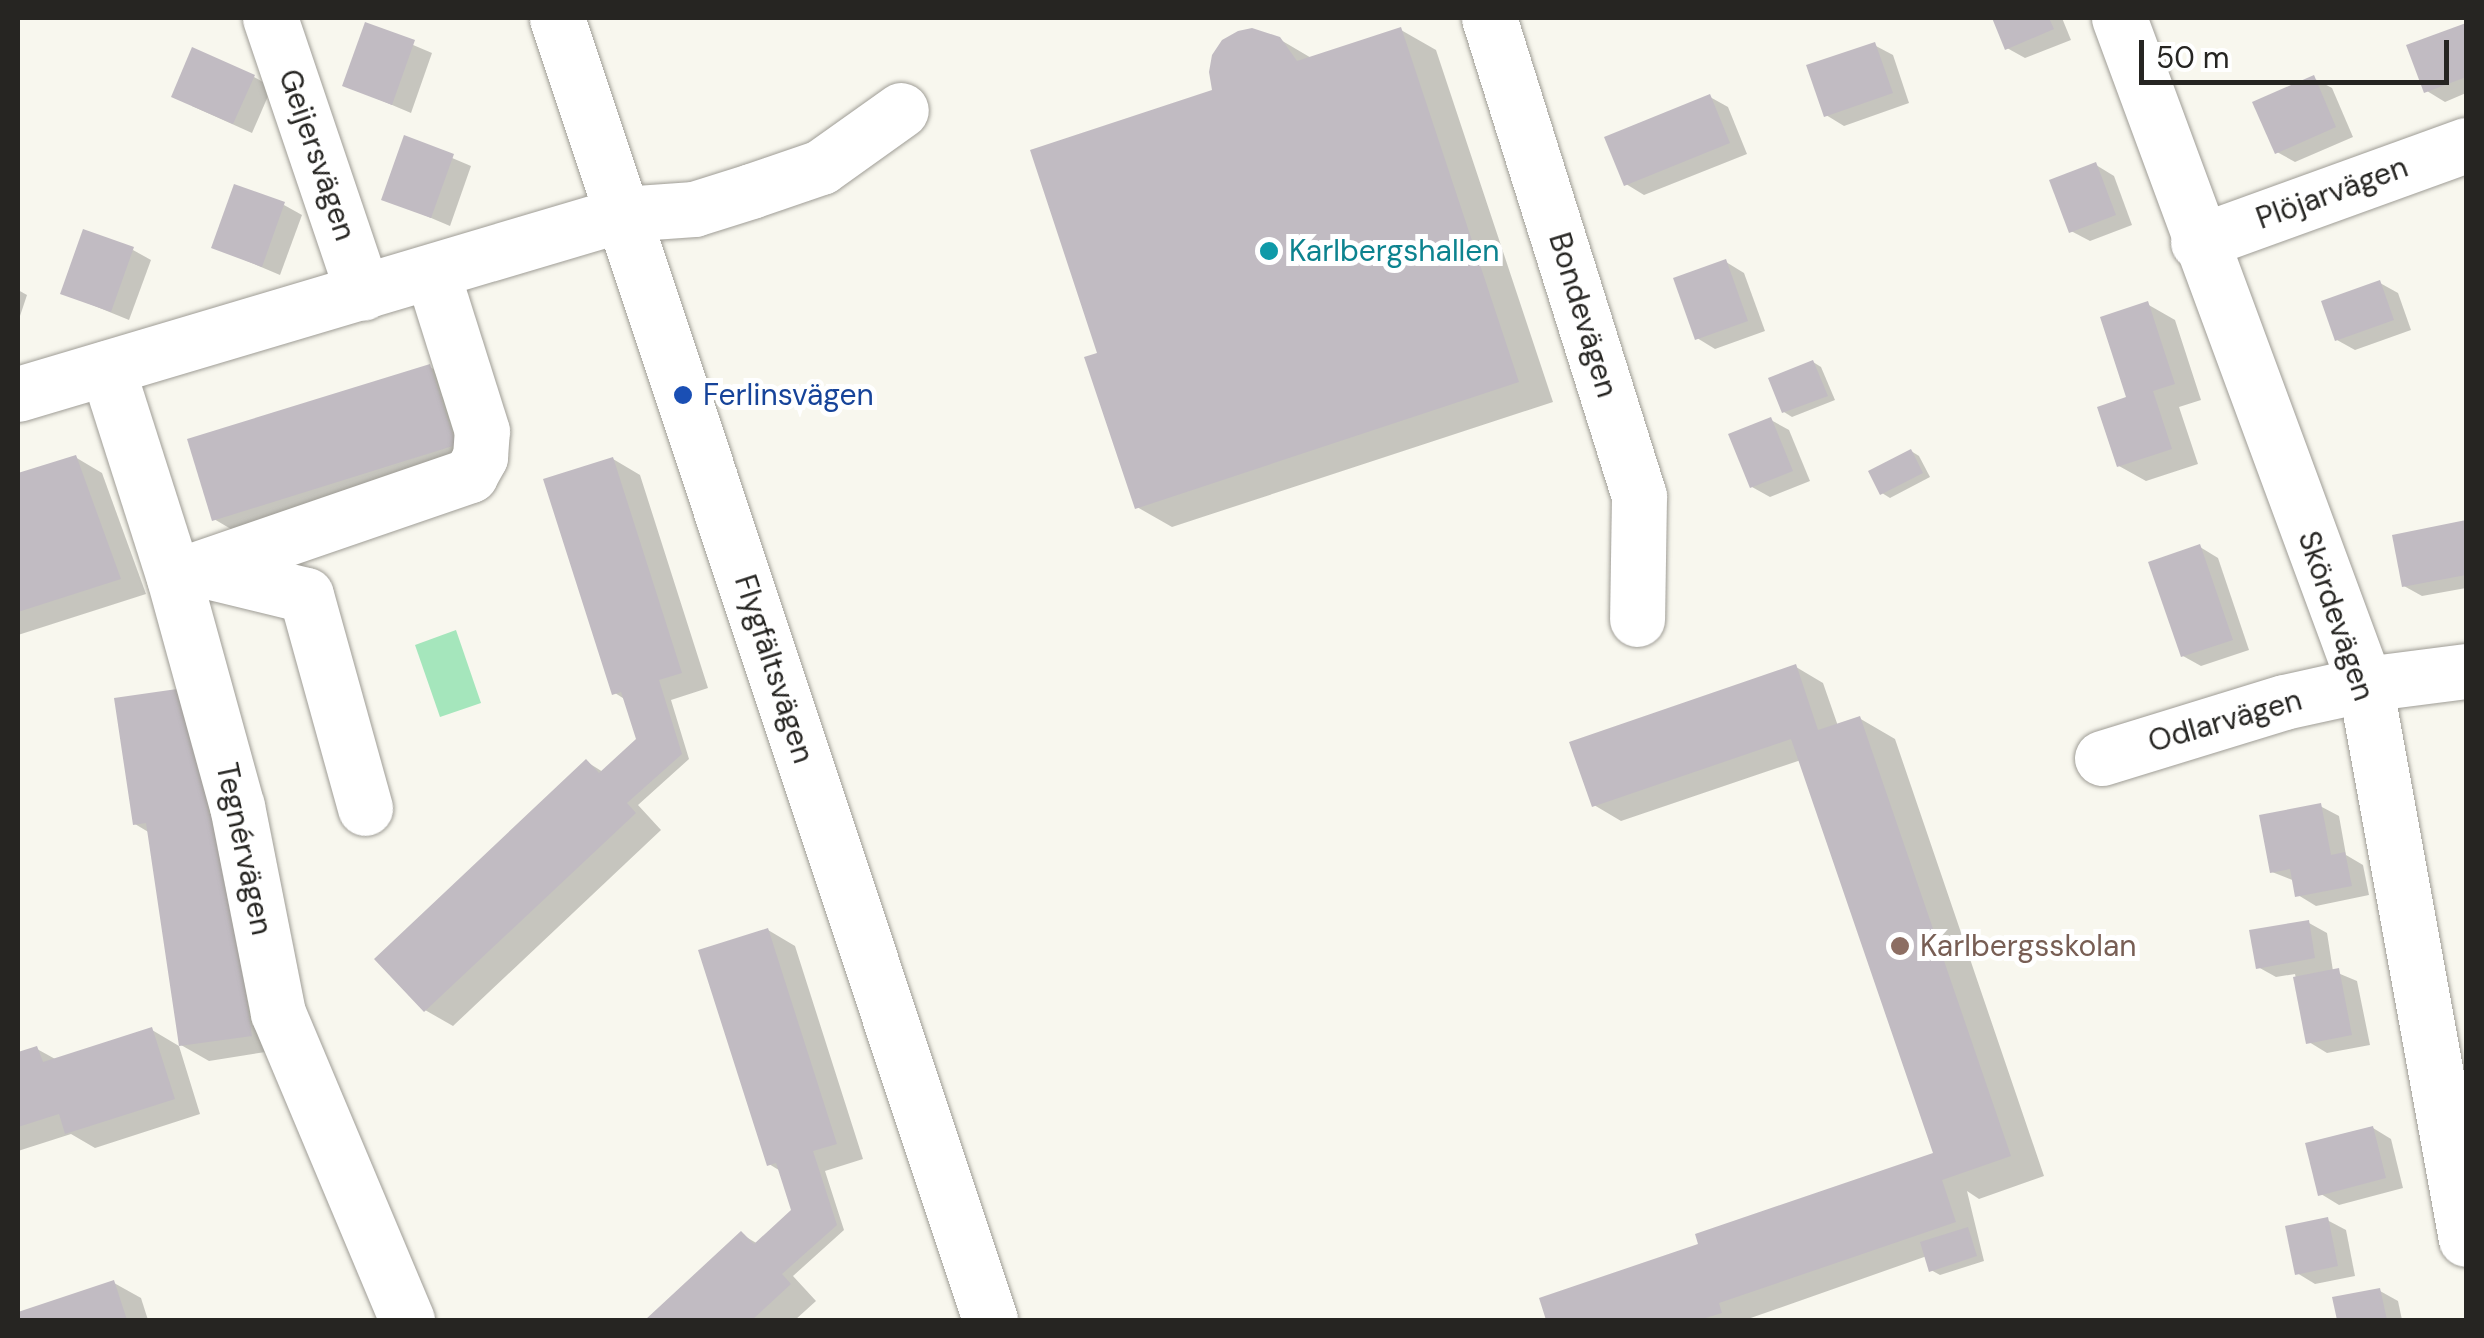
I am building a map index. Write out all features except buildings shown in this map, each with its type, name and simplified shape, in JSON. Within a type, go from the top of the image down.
[{"type":"street","name":"Geijersvägen","points":[[270,18],[363,293]]},
{"type":"street","name":"Flygfältsvägen","points":[[557,18],[990,1320]]},
{"type":"street","name":"Bondevägen","points":[[1489,18],[1640,496],[1637,619]]},
{"type":"street","name":"Skördevägen","points":[[2119,18],[2198,242],[2365,684],[2466,1239]]},
{"type":"street","points":[[18,394],[622,214],[694,209],[821,167],[901,110]]},
{"type":"street","name":"Plöjarvägen","points":[[2198,242],[2466,146]]},
{"type":"street","points":[[187,573],[470,475],[480,457],[482,431],[432,272]]},
{"type":"street","name":"Tegnérvägen","points":[[108,368],[187,573],[278,1013],[406,1320]]},
{"type":"street","points":[[187,573],[306,594],[365,808]]},
{"type":"street","name":"Odlarvägen","points":[[2102,758],[2284,702],[2365,684],[2466,671]]},
{"type":"green space","points":[[456,630],[481,703],[440,717],[415,645]]},
{"type":"place","name":"Karlbergshallen","points":[[1269,251]]},
{"type":"place","name":"Ferlinsvägen","points":[[683,395]]},
{"type":"place","name":"Karlbergsskolan","points":[[1900,946]]}]
